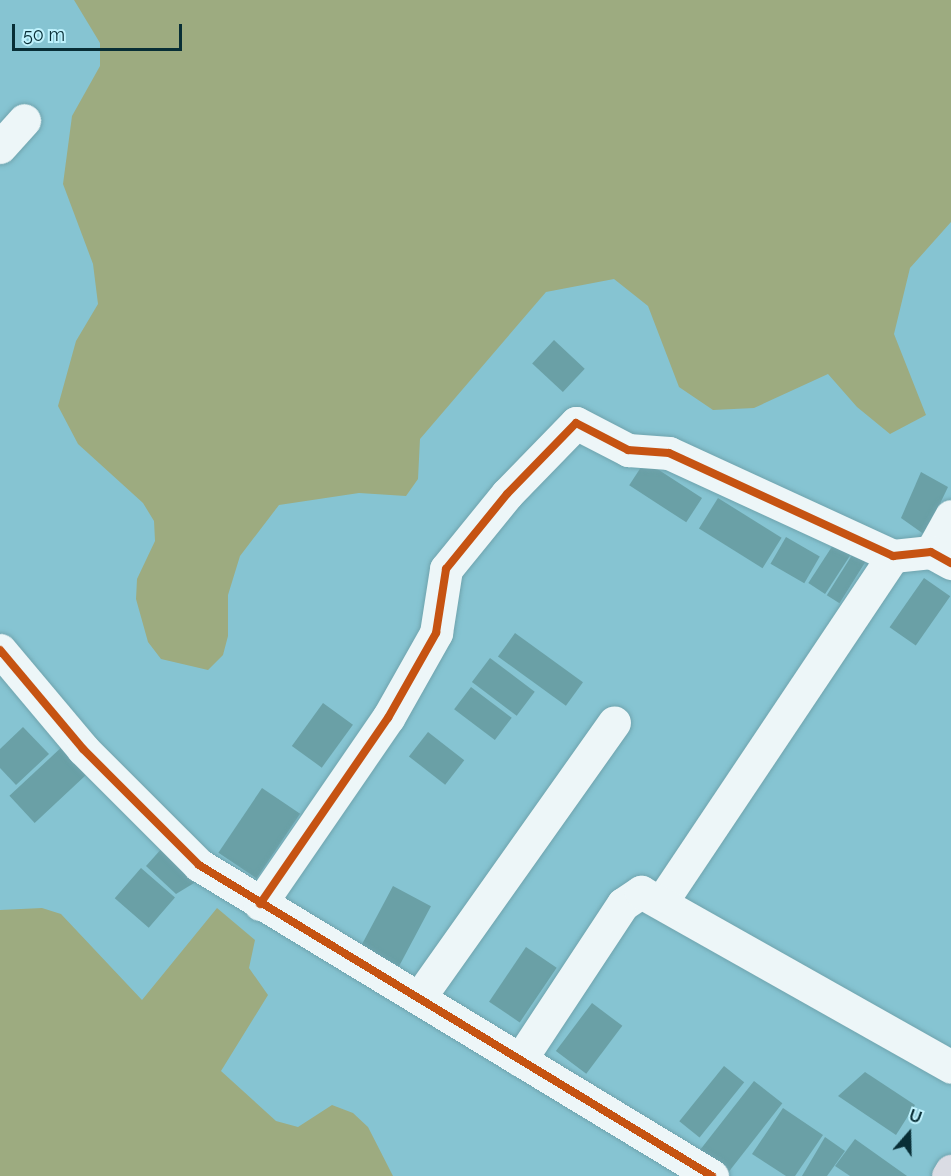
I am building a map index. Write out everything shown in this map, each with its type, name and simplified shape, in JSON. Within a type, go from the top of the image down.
[{"type":"main road","points":[[948,1176],[951,1171]]},
{"type":"street","points":[[0,147],[24,120]]},
{"type":"street","points":[[261,904],[388,718],[436,633],[446,569],[492,512],[576,423],[628,450],[669,453],[894,556],[941,557],[951,516]]},
{"type":"street","points":[[662,901],[894,556]]},
{"type":"street","points":[[0,650],[83,749],[159,830],[199,865],[261,904],[421,996],[520,1060],[712,1176]]},
{"type":"street","points":[[421,996],[614,722]]},
{"type":"street","points":[[520,1060],[628,898],[641,892],[662,901],[951,1067]]},
{"type":"green space","points":[[74,0],[951,0],[951,222],[910,268],[894,334],[926,415],[890,434],[857,407],[828,374],[754,408],[713,410],[679,387],[648,306],[614,279],[546,292],[420,439],[418,479],[406,496],[359,493],[279,505],[240,556],[228,595],[228,636],[223,655],[208,670],[161,659],[148,642],[136,599],[137,579],[155,541],[154,521],[143,503],[78,444],[58,406],[76,341],[98,304],[93,264],[63,184],[72,116],[100,66],[100,43]]},
{"type":"green space","points":[[42,908],[61,914],[142,1000],[217,908],[255,940],[249,968],[268,995],[221,1071],[276,1121],[298,1127],[332,1105],[353,1113],[368,1127],[393,1176],[0,1176],[0,910]]},
{"type":"building","points":[[554,340],[585,369],[563,392],[532,363]]},
{"type":"building","points":[[645,461],[702,498],[686,522],[629,485]]},
{"type":"building","points":[[921,472],[948,487],[925,535],[901,518]]},
{"type":"building","points":[[718,498],[782,538],[763,568],[699,529]]},
{"type":"building","points":[[786,537],[820,556],[804,583],[770,564]]},
{"type":"building","points":[[835,542],[852,553],[825,594],[808,583]]},
{"type":"building","points":[[857,547],[870,555],[840,603],[827,595]]},
{"type":"building","points":[[924,578],[950,596],[916,646],[890,627]]},
{"type":"building","points":[[515,633],[583,682],[566,706],[498,656]]},
{"type":"building","points":[[490,658],[535,692],[517,716],[472,682]]},
{"type":"building","points":[[471,687],[512,718],[495,740],[454,709]]},
{"type":"building","points":[[323,703],[353,725],[322,768],[292,746]]},
{"type":"building","points":[[23,727],[49,754],[16,785],[0,768],[0,749]]},
{"type":"building","points":[[428,732],[464,760],[445,785],[409,756]]},
{"type":"building","points":[[65,744],[90,771],[35,823],[9,796]]},
{"type":"building","points":[[262,788],[300,814],[257,878],[218,853]]},
{"type":"building","points":[[163,847],[199,880],[176,894],[146,866]]},
{"type":"building","points":[[141,868],[175,898],[149,928],[115,898]]},
{"type":"building","points":[[393,886],[431,906],[399,966],[361,946]]},
{"type":"building","points":[[526,947],[557,968],[520,1022],[489,1002]]},
{"type":"building","points":[[592,1003],[622,1026],[586,1074],[556,1051]]},
{"type":"building","points":[[724,1066],[744,1082],[700,1138],[679,1121]]},
{"type":"building","points":[[865,1072],[915,1105],[896,1135],[838,1096]]},
{"type":"building","points":[[754,1081],[782,1103],[728,1173],[700,1150]]},
{"type":"building","points":[[783,1108],[823,1135],[795,1176],[786,1176],[752,1154]]},
{"type":"building","points":[[825,1137],[845,1151],[827,1176],[802,1176]]},
{"type":"building","points":[[855,1139],[907,1176],[850,1176],[835,1166]]},
{"type":"cycle path","points":[[260,904],[388,718],[436,633],[446,569],[507,494],[576,423],[628,450],[669,453],[893,556],[931,552],[951,563]]},
{"type":"cycle path","points":[[0,650],[83,749],[199,865],[712,1176]]}]
